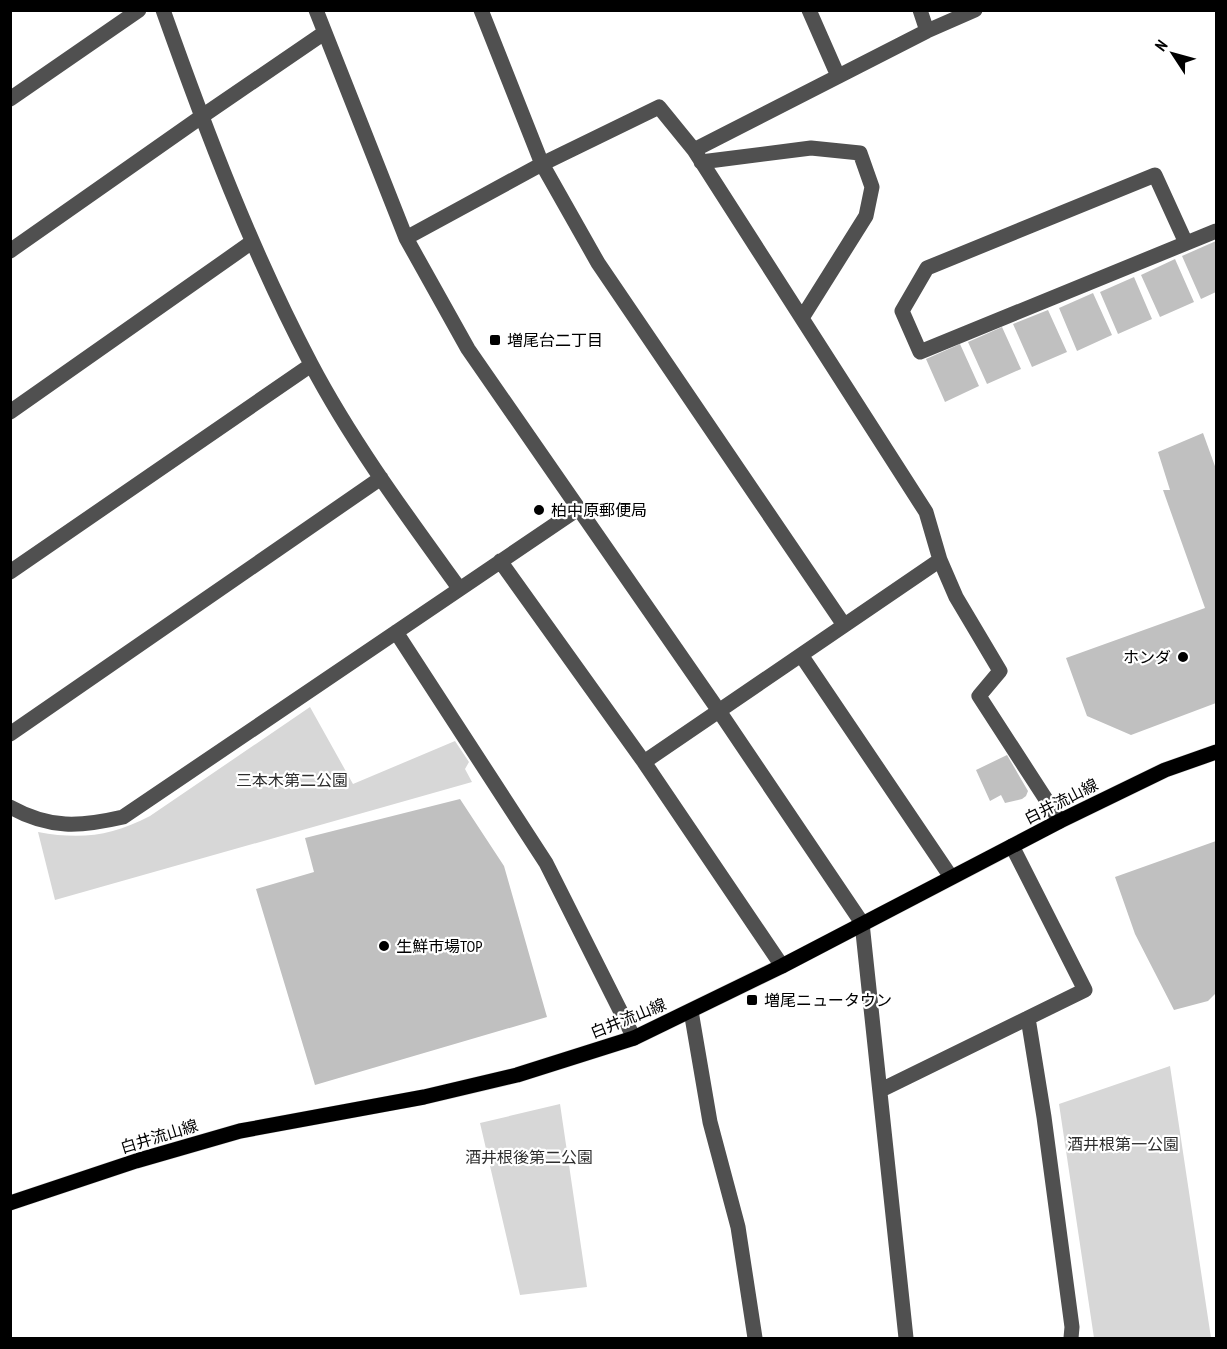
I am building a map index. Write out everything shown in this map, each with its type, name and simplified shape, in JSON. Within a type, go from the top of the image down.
[{"type":"main road","name":"白井流山線","points":[[10,1203],[136,1161],[240,1131],[424,1097],[505,1078],[634,1038],[782,966],[1060,821],[1165,770],[1216,752]]},
{"type":"street","points":[[10,99],[139,10]]},
{"type":"street","points":[[163,10],[201,117],[252,242],[312,365],[381,478],[459,588]]},
{"type":"street","points":[[316,10],[406,237],[468,349],[719,711],[862,923],[906,1338]]},
{"type":"street","points":[[482,10],[542,165],[598,263],[844,625]]},
{"type":"street","points":[[809,10],[838,76]]},
{"type":"street","points":[[920,10],[927,31]]},
{"type":"street","points":[[698,156],[838,76],[927,31],[975,10]]},
{"type":"street","points":[[10,251],[324,33]]},
{"type":"street","points":[[406,237],[542,165],[659,107],[698,156],[926,512],[940,560],[956,597],[1000,671],[979,696],[1060,821]]},
{"type":"street","points":[[698,156],[811,148],[860,153],[872,187],[866,216],[802,318]]},
{"type":"street","points":[[1186,243],[1155,175],[927,268],[902,311],[920,352],[1216,231]]},
{"type":"street","points":[[10,412],[252,242]]},
{"type":"street","points":[[10,572],[312,365]]},
{"type":"street","points":[[10,734],[381,478]]},
{"type":"street","points":[[10,807],[62,826],[95,824],[123,817],[578,509]]},
{"type":"street","points":[[644,762],[940,560]]},
{"type":"street","points":[[500,561],[644,762],[782,966]]},
{"type":"street","points":[[396,632],[546,863],[634,1038]]},
{"type":"street","points":[[801,655],[951,877]]},
{"type":"street","points":[[881,1090],[1085,990],[1012,846]]},
{"type":"street","points":[[691,1011],[710,1122],[738,1227],[755,1338]]},
{"type":"street","points":[[1028,1018],[1046,1129],[1072,1327],[1071,1338]]},
{"type":"green space","name":"三本木第二公園","points":[[310,707],[353,784],[455,741],[469,762],[465,769],[472,782],[55,900],[38,832],[82,836],[109,832],[136,823],[150,816]]},
{"type":"green space","name":"酒井根第一公園","points":[[1170,1066],[1211,1338],[1094,1338],[1059,1104]]},
{"type":"green space","name":"酒井根後第二公園","points":[[560,1104],[587,1287],[520,1295],[480,1123]]},
{"type":"building","points":[[1216,241],[1216,292],[1201,299],[1182,256]]},
{"type":"building","points":[[1175,259],[1194,302],[1160,317],[1141,275]]},
{"type":"building","points":[[1134,277],[1152,319],[1118,334],[1100,292]]},
{"type":"building","points":[[1093,293],[1112,335],[1077,351],[1059,308]]},
{"type":"building","points":[[1048,310],[1067,352],[1032,367],[1013,324]]},
{"type":"building","points":[[1002,327],[1021,369],[987,384],[968,342]]},
{"type":"building","points":[[960,344],[979,386],[945,402],[926,359]]},
{"type":"building","points":[[1203,433],[1216,469],[1216,703],[1131,735],[1087,716],[1066,658],[1205,608],[1163,490],[1170,490],[1158,452]]},
{"type":"building","points":[[1007,755],[1028,791],[1022,799],[1005,803],[1001,795],[990,801],[976,770]]},
{"type":"building","points":[[460,799],[504,866],[547,1017],[315,1085],[256,889],[314,872],[305,838]]},
{"type":"building","points":[[1216,841],[1216,993],[1208,1001],[1174,1010],[1135,934],[1115,877]]},
{"type":"place","name":"増尾台二丁目","points":[[495,340]]},
{"type":"place","name":"柏中原郵便局","points":[[539,510]]},
{"type":"place","name":"ホンダ","points":[[1183,657]]},
{"type":"place","name":"生鮮市場TOP","points":[[384,946]]},
{"type":"place","name":"増尾ニュータウン","points":[[752,1000]]}]
